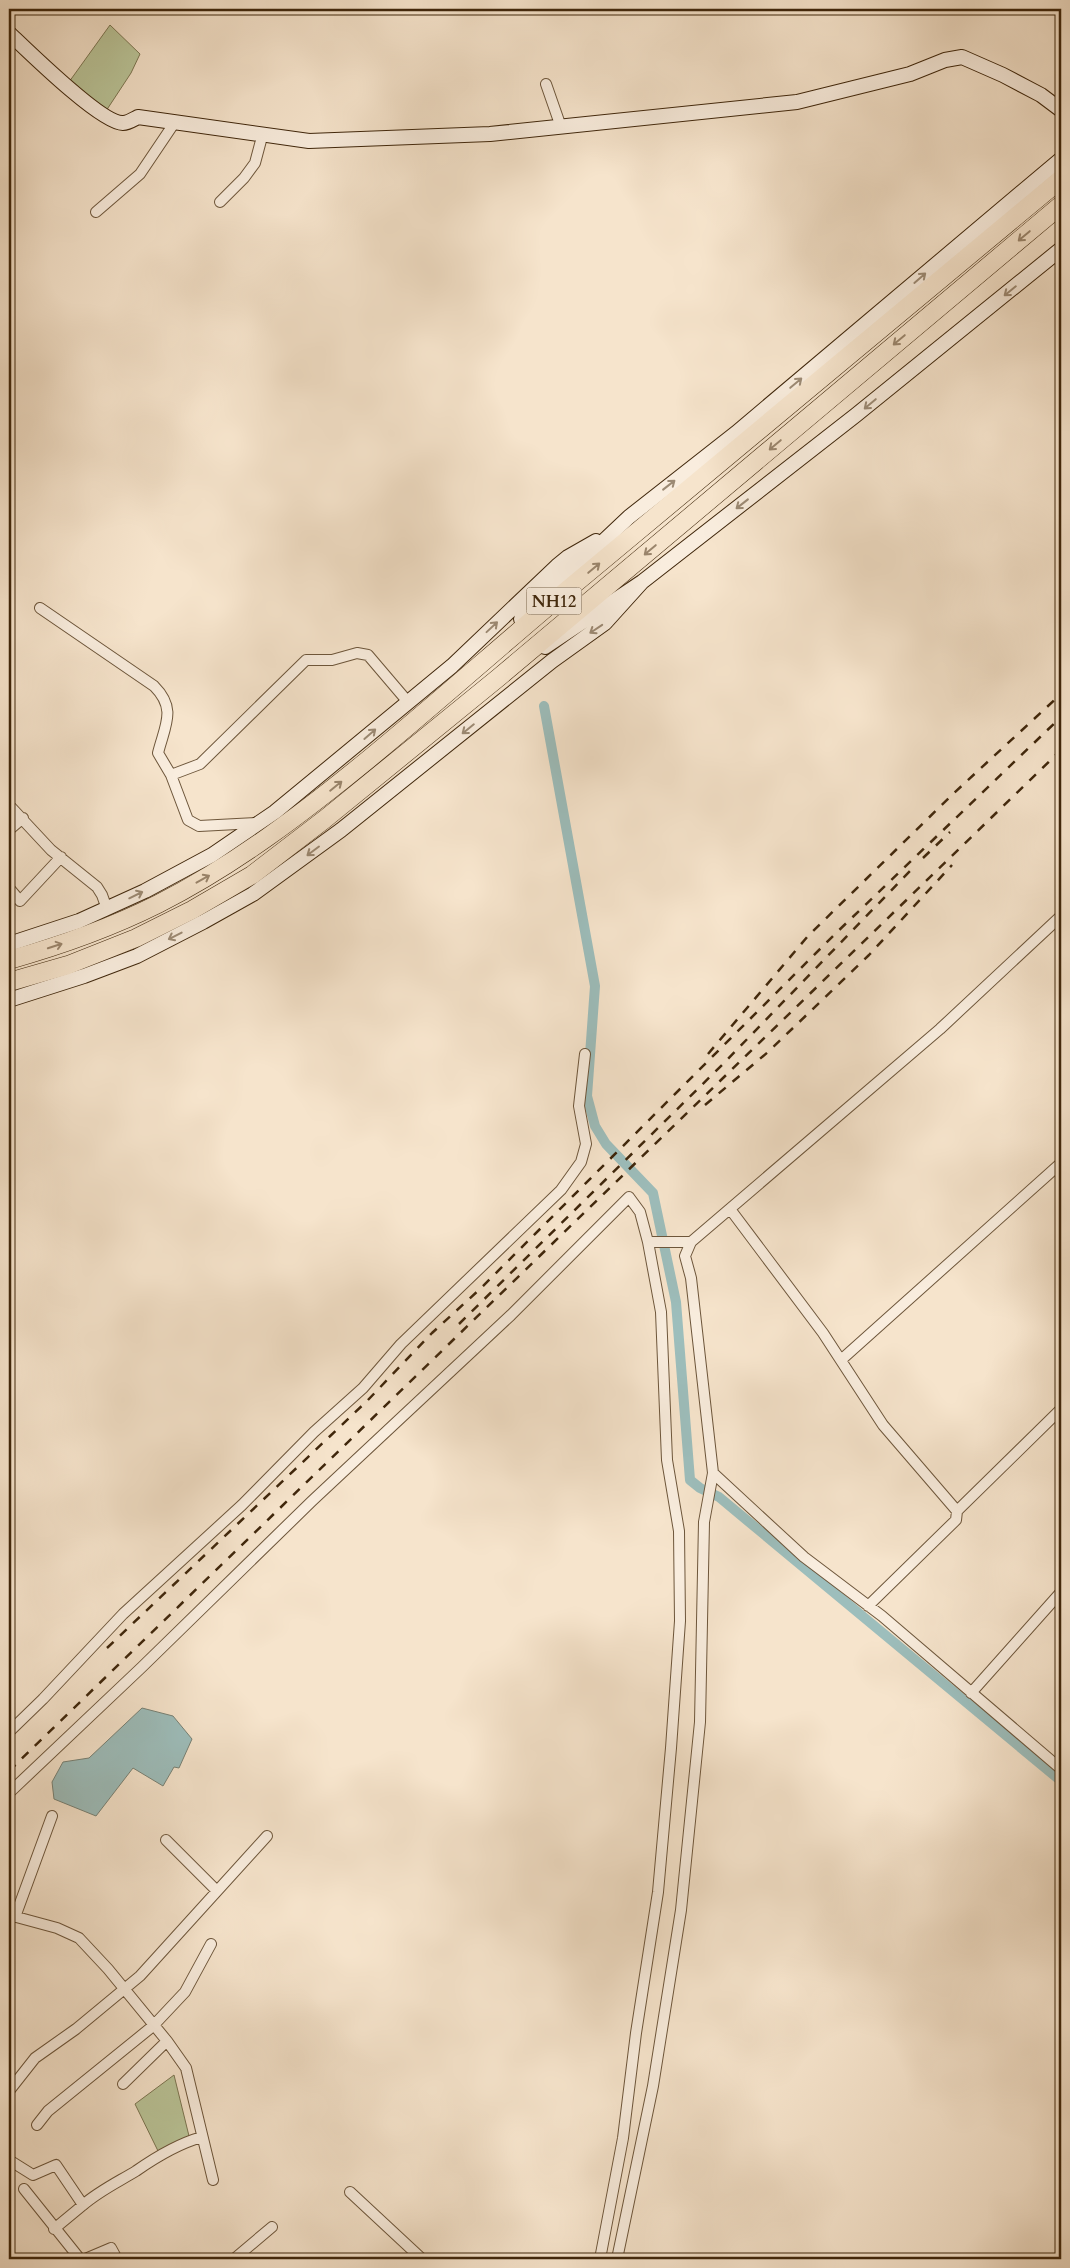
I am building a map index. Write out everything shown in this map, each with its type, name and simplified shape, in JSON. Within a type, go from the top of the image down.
[{"type":"highway","name":"NH12","points":[[9,960],[58,946],[142,912],[239,858],[313,804],[1061,179]]},
{"type":"highway","name":"NH12","points":[[9,982],[68,965],[136,938],[192,910],[252,874],[325,819],[498,678],[1061,205]]},
{"type":"street","points":[[9,33],[77,94],[110,119],[123,123],[138,117],[263,133],[309,141],[490,134],[797,102],[910,74],[945,60],[962,57],[1003,75],[1041,95],[1061,110]]},
{"type":"street","points":[[546,84],[561,127]]},
{"type":"street","points":[[96,212],[140,174],[175,122]]},
{"type":"street","points":[[220,202],[244,178],[255,163],[263,133]]},
{"type":"street","points":[[455,686],[515,625],[629,516],[736,433],[866,325],[1061,158]]},
{"type":"street","points":[[498,678],[642,582],[856,415],[1061,249]]},
{"type":"street","points":[[9,944],[37,936],[106,909],[184,871],[260,823],[318,778],[452,666],[557,566],[576,552],[613,532]]},
{"type":"street","points":[[9,1000],[84,976],[137,956],[253,894],[342,830],[566,650],[605,623],[642,582]]},
{"type":"street","points":[[40,608],[154,686],[164,696],[169,711],[158,753],[171,775],[188,820],[199,826],[260,823]]},
{"type":"street","points":[[171,775],[200,764],[306,660],[332,660],[357,653],[368,655],[408,702]]},
{"type":"street","points":[[9,805],[51,850],[97,887],[102,894],[106,909]]},
{"type":"street","points":[[9,830],[23,818]]},
{"type":"street","points":[[9,888],[20,901],[61,858]]},
{"type":"street","points":[[617,2259],[653,2086],[681,1910],[700,1722],[702,1573],[707,1502],[712,1473],[691,1278],[685,1256],[691,1242],[940,1029],[1061,916]]},
{"type":"street","points":[[9,1732],[43,1699],[123,1614],[242,1505],[314,1432],[363,1388],[401,1344],[561,1190],[581,1162],[586,1144],[579,1106],[585,1054]]},
{"type":"street","points":[[841,1360],[1061,1163]]},
{"type":"street","points":[[9,1793],[326,1488],[511,1315],[629,1197],[640,1212],[648,1242],[661,1312],[667,1460],[679,1531],[680,1621],[658,1892],[622,2138],[600,2259]]},
{"type":"street","points":[[730,1209],[823,1333],[883,1425],[957,1510]]},
{"type":"street","points":[[648,1242],[691,1242]]},
{"type":"street","points":[[868,1606],[956,1520],[957,1510],[1061,1409]]},
{"type":"street","points":[[712,1473],[804,1557],[868,1606],[1061,1770]]},
{"type":"street","points":[[971,1693],[1061,1592]]},
{"type":"street","points":[[52,1816],[12,1916],[57,1928],[79,1938],[167,2041],[186,2068],[213,2180]]},
{"type":"street","points":[[9,2091],[34,2058],[76,2029],[140,1976],[267,1836]]},
{"type":"street","points":[[166,1840],[217,1891]]},
{"type":"street","points":[[37,2125],[48,2111],[153,2026],[185,1992],[211,1944]]},
{"type":"street","points":[[122,2084],[167,2041]]},
{"type":"street","points":[[54,2229],[97,2193],[152,2158],[185,2142],[202,2137]]},
{"type":"street","points":[[9,2160],[33,2176],[56,2165],[83,2205]]},
{"type":"street","points":[[24,2189],[54,2229],[80,2259]]},
{"type":"street","points":[[350,2192],[422,2259]]},
{"type":"street","points":[[234,2259],[272,2227]]},
{"type":"street","points":[[84,2259],[111,2248],[118,2259]]},
{"type":"green space","points":[[110,25],[140,54],[131,73],[106,111],[69,82]]},
{"type":"green space","points":[[174,2075],[189,2136],[159,2153],[135,2104]]},
{"type":"water","points":[[142,1708],[173,1716],[192,1739],[179,1768],[174,1767],[163,1786],[133,1768],[96,1816],[54,1799],[52,1782],[63,1762],[89,1758]]},
{"type":"waterway","points":[[544,706],[595,986],[587,1096],[595,1126],[606,1144],[653,1193],[676,1302],[690,1480],[700,1488],[719,1497],[1061,1781]]},
{"type":"railway","points":[[708,1054],[808,936],[954,793],[1061,694]]},
{"type":"railway","points":[[107,1648],[367,1401],[432,1333],[480,1289],[835,934],[1061,717]]},
{"type":"railway","points":[[9,1771],[1061,750]]},
{"type":"railway","points":[[923,858],[950,832]]},
{"type":"railway","points":[[705,1105],[768,1052],[869,955],[952,865]]},
{"type":"railway","points":[[459,1324],[723,1064],[911,870]]}]
